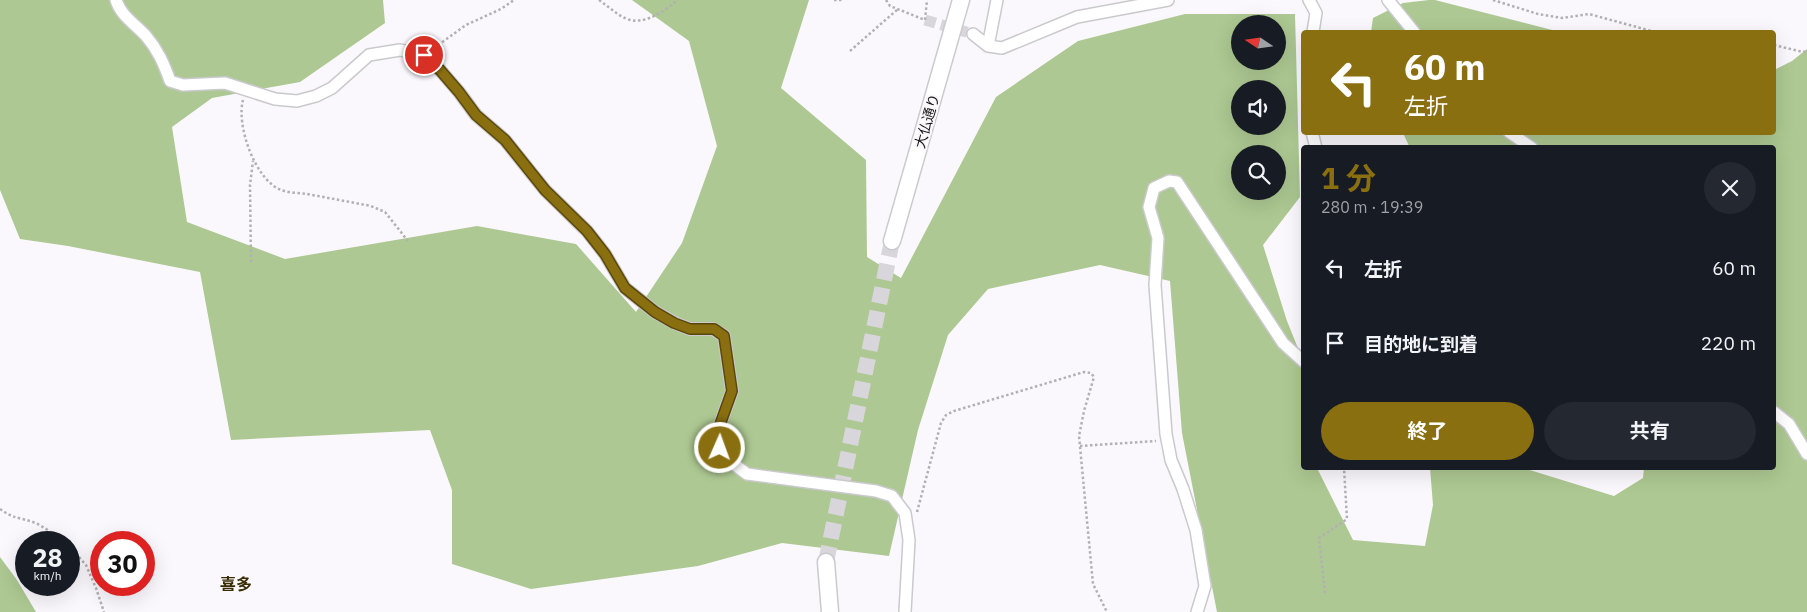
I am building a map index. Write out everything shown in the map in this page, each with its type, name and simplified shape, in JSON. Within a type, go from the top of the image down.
[{"type":"street","points":[[116,0],[125,16],[146,36],[161,56],[170,81],[183,85],[224,83],[275,99],[297,101],[316,96],[332,88],[369,55],[400,50],[424,55],[440,70],[476,115],[505,140],[545,190],[587,231],[605,254],[625,288],[655,312],[674,323],[690,329],[714,329],[724,336],[732,391],[717,433],[720,448],[732,462],[747,474],[876,490],[892,496],[905,513],[909,540],[906,612]]},
{"type":"street","name":"大仏通り","points":[[892,241],[961,0]]},
{"type":"street","points":[[988,46],[997,0]]},
{"type":"street","points":[[973,34],[988,46],[1002,48],[1076,17],[1168,0]]},
{"type":"street","points":[[1309,0],[1316,13],[1313,30]]},
{"type":"street","points":[[1388,0],[1412,30]]},
{"type":"street","points":[[1513,135],[1528,145]]},
{"type":"street","points":[[1197,612],[1205,586],[1196,530],[1183,489],[1171,460],[1167,440],[1155,285],[1158,238],[1149,207],[1154,188],[1169,181],[1177,182],[1283,343],[1301,359]]},
{"type":"street","points":[[1776,414],[1789,424],[1807,454]]},
{"type":"street","points":[[826,562],[830,612]]},
{"type":"path","points":[[424,55],[466,25],[501,9],[514,0]]},
{"type":"path","points":[[599,0],[626,18],[637,22],[663,12],[678,0]]},
{"type":"path","points":[[834,0],[842,0]]},
{"type":"path","points":[[886,0],[890,6],[925,20],[927,0]]},
{"type":"path","points":[[1493,0],[1538,14],[1562,18],[1589,14],[1648,30]]},
{"type":"path","points":[[850,51],[898,9]]},
{"type":"path","points":[[1776,45],[1803,52],[1807,51]]},
{"type":"path","points":[[246,89],[241,106],[242,123],[247,144],[253,159],[268,180],[280,190],[371,206],[385,212],[408,241]]},
{"type":"path","points":[[250,262],[250,185],[253,159]]},
{"type":"path","points":[[916,512],[941,423],[946,415],[1084,372],[1091,373],[1094,377],[1079,436],[1093,584],[1107,612]]},
{"type":"path","points":[[1080,446],[1167,440]]},
{"type":"path","points":[[1324,593],[1319,538],[1347,519],[1344,470]]},
{"type":"path","points":[[0,509],[15,518],[30,521],[50,531]]},
{"type":"path","points":[[80,559],[86,566],[96,588],[104,612]]},
{"type":"green space","points":[[0,0],[383,0],[385,23],[300,82],[212,98],[172,127],[187,222],[285,259],[477,226],[576,244],[636,312],[682,243],[717,146],[689,41],[632,0],[809,0],[781,88],[866,160],[867,257],[901,278],[996,97],[1078,41],[1185,14],[1295,14],[1300,197],[1263,245],[1287,321],[1301,356],[1301,470],[1318,470],[1353,540],[1425,546],[1433,505],[1430,470],[1530,470],[1614,496],[1643,478],[1644,470],[1776,470],[1776,145],[1409,145],[1404,135],[1776,135],[1776,69],[1792,61],[1807,49],[1807,612],[1217,612],[1182,433],[1170,281],[1100,265],[988,289],[948,335],[918,430],[889,556],[782,543],[698,566],[531,589],[452,564],[452,490],[430,430],[231,440],[200,272],[68,246],[20,239],[0,190]]},
{"type":"green space","points":[[1435,0],[1552,30],[1371,30],[1373,18],[1403,3]]},
{"type":"green space","points":[[0,557],[15,577],[15,596],[26,596],[36,612],[0,612]]},
{"type":"tunnel","points":[[925,20],[973,34]]},
{"type":"tunnel","points":[[826,562],[892,241]]},
{"type":"district","name":"喜多","points":[[236,584]]},
{"type":"route","points":[[424,55],[440,70],[476,115],[505,140],[545,190],[587,231],[605,254],[625,288],[655,312],[674,323],[690,329],[714,329],[724,336],[732,391],[717,433],[720,448]]}]
